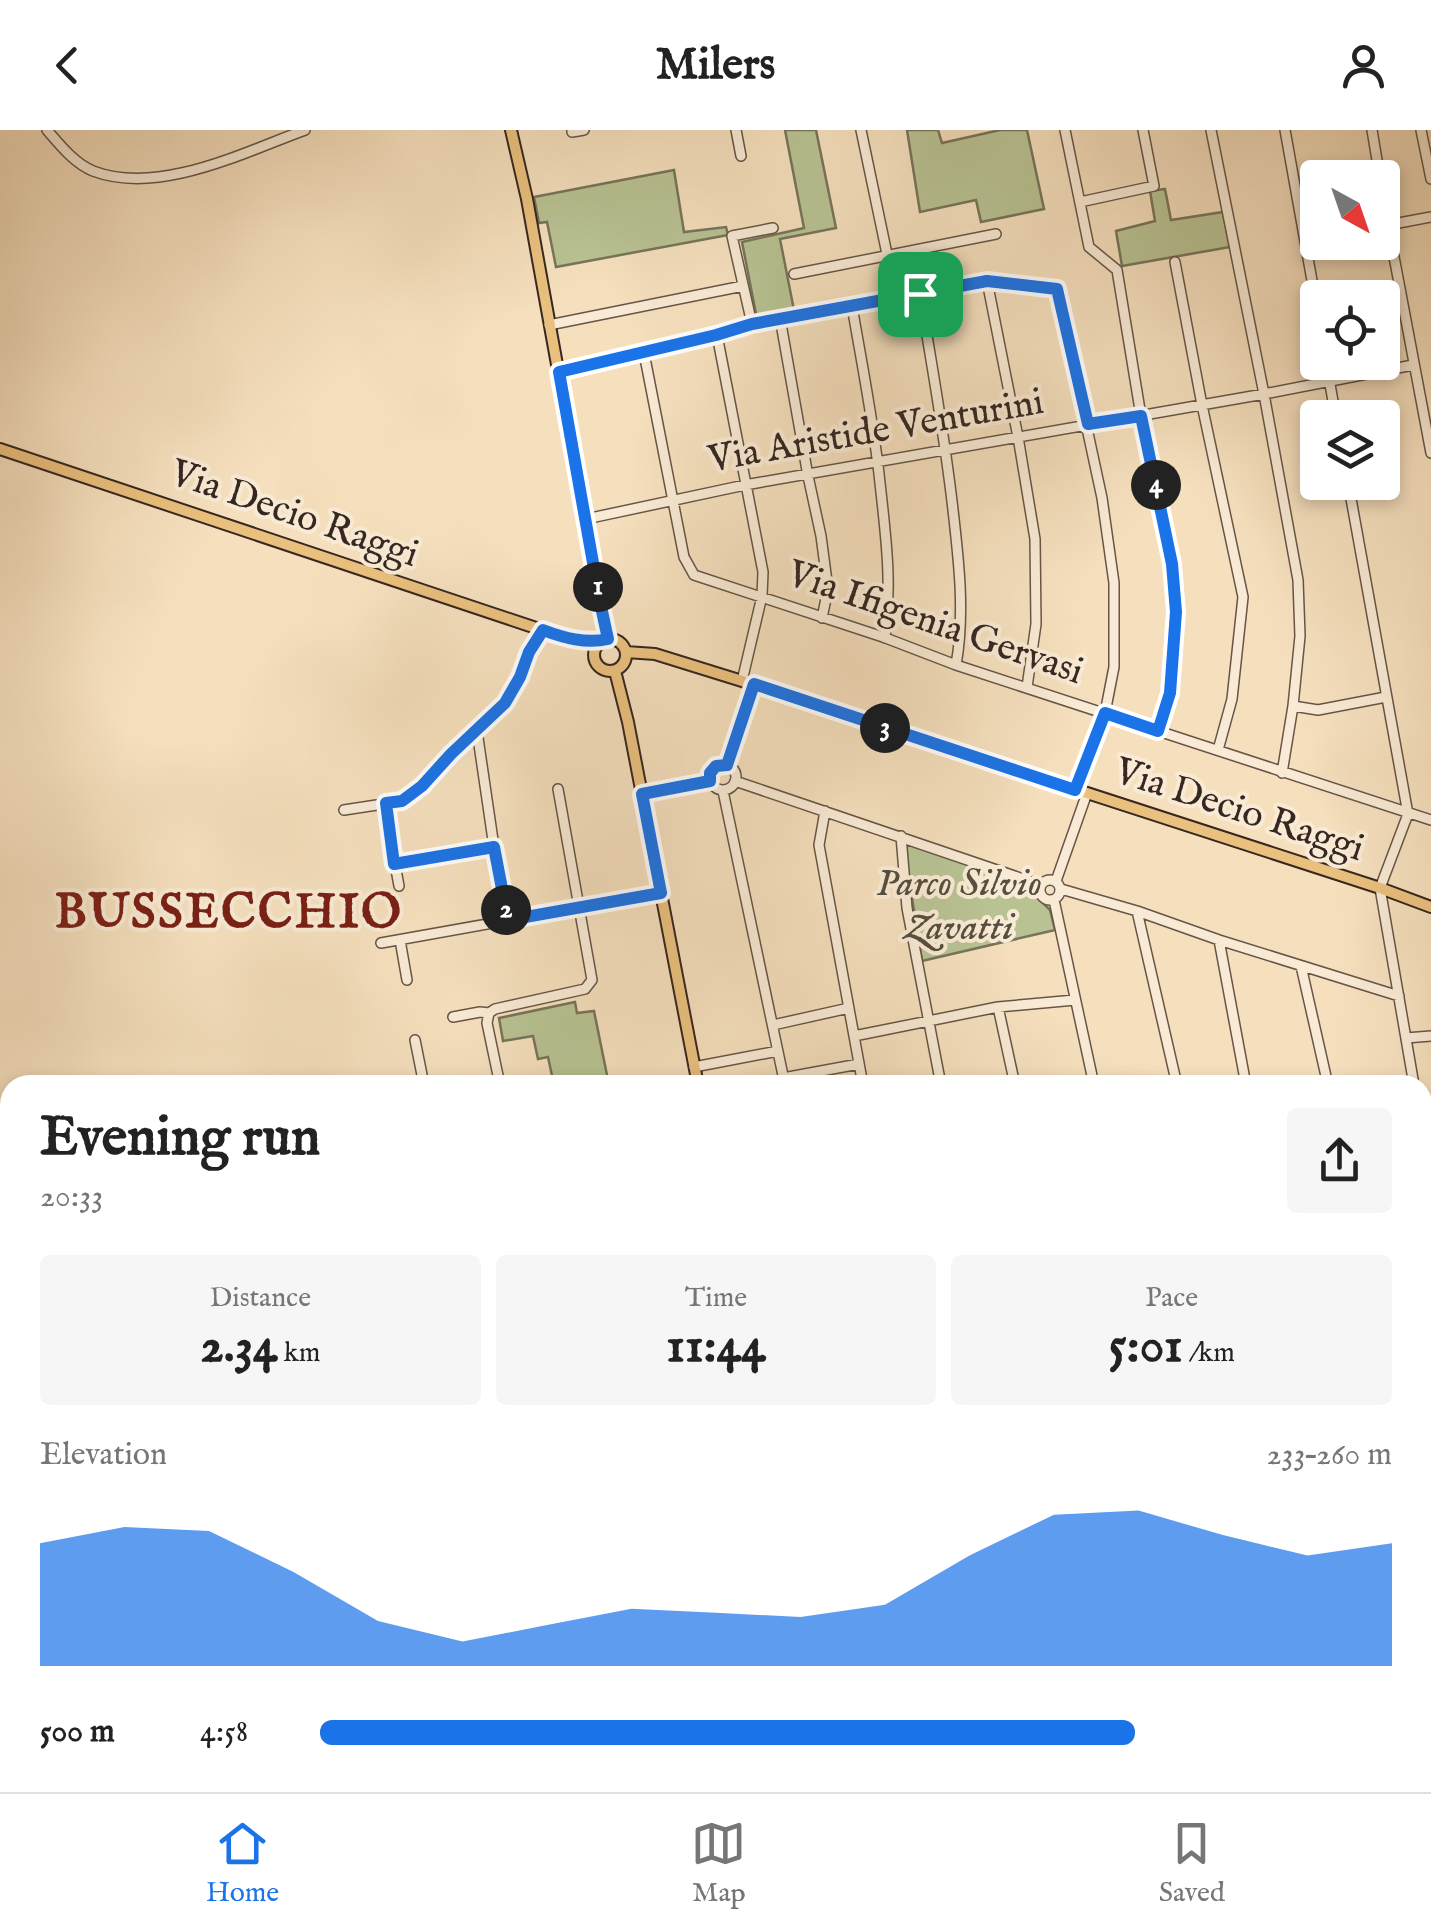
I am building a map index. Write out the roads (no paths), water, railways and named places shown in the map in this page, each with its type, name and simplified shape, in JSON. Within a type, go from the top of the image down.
[{"type":"main road","points":[[510,130],[527,198],[605,640]]},
{"type":"main road","name":"Via Decio Raggi","points":[[0,448],[570,639],[605,640]]},
{"type":"main road","name":"Via Decio Raggi","points":[[570,639],[596,662]]},
{"type":"main road","points":[[605,640],[622,644],[626,652],[625,662],[615,671],[606,671],[596,662],[596,648],[605,640]]},
{"type":"main road","name":"Via Decio Raggi","points":[[626,652],[655,654],[748,682],[1431,907]]},
{"type":"main road","points":[[615,671],[696,1075]]},
{"type":"street","points":[[47,130],[70,155],[91,170],[120,177],[154,177],[194,170],[305,130]]},
{"type":"street","points":[[572,130],[584,130]]},
{"type":"street","points":[[736,130],[741,156]]},
{"type":"street","points":[[861,130],[896,298]]},
{"type":"street","points":[[1065,130],[1089,247],[1117,270],[1141,416],[1172,564],[1176,612],[1170,693],[1158,731]]},
{"type":"street","points":[[1080,202],[1154,186],[1143,130]]},
{"type":"street","points":[[1211,130],[1298,580],[1300,636],[1282,773]]},
{"type":"street","points":[[1285,130],[1312,280]]},
{"type":"street","points":[[1372,130],[1377,160]]},
{"type":"street","points":[[1421,130],[1431,179]]},
{"type":"street","points":[[1400,223],[1431,217]]},
{"type":"street","points":[[752,324],[732,236],[774,228]]},
{"type":"street","points":[[794,274],[996,234]]},
{"type":"street","points":[[1394,260],[1431,452]]},
{"type":"street","points":[[1175,262],[1243,597],[1232,700],[1218,750]]},
{"type":"street","points":[[987,281],[1035,539],[1036,624],[1028,687]]},
{"type":"street","points":[[559,372],[780,318],[987,281],[1057,289],[1102,498],[1114,584],[1114,666],[1058,885],[1059,896],[1054,900],[1043,898],[1040,892],[1046,881],[1058,885],[1138,911],[1219,940],[1399,996]]},
{"type":"street","points":[[549,325],[744,286]]},
{"type":"street","points":[[920,294],[946,450],[960,570],[962,635],[956,665]]},
{"type":"street","points":[[852,306],[879,463],[890,573],[885,638]]},
{"type":"street","points":[[780,318],[822,536],[828,589],[822,618]]},
{"type":"street","points":[[716,335],[763,572],[748,682],[727,765]]},
{"type":"street","name":"Via Ifigenia Gervasi","points":[[644,353],[684,557],[694,575],[1431,820]]},
{"type":"street","name":"Via Aristide Venturini","points":[[586,519],[745,486],[1413,365]]},
{"type":"street","points":[[1330,381],[1333,400]]},
{"type":"street","points":[[1418,386],[1431,383]]},
{"type":"street","points":[[1351,500],[1408,814],[1380,888],[1412,1075]]},
{"type":"street","points":[[344,810],[402,801],[422,786],[505,703],[543,630]]},
{"type":"street","points":[[1293,706],[1318,710],[1386,698]]},
{"type":"street","points":[[477,732],[508,920]]},
{"type":"street","points":[[727,765],[735,774],[735,781],[723,791],[715,788],[710,773],[716,766],[727,765]]},
{"type":"street","points":[[642,794],[710,781]]},
{"type":"street","points":[[735,781],[1041,885]]},
{"type":"street","points":[[498,1075],[487,1023],[492,1010],[584,989],[592,980],[558,789]]},
{"type":"street","points":[[723,791],[783,1075]]},
{"type":"street","points":[[386,803],[399,886]]},
{"type":"street","points":[[826,810],[819,845],[861,1075]]},
{"type":"street","points":[[901,836],[907,908],[940,1075]]},
{"type":"street","points":[[394,864],[494,847]]},
{"type":"street","points":[[381,943],[661,893]]},
{"type":"street","points":[[1054,900],[1092,1075]]},
{"type":"street","points":[[1138,911],[1175,1075]]},
{"type":"street","points":[[400,940],[406,980]]},
{"type":"street","points":[[1219,940],[1244,1075]]},
{"type":"street","points":[[1301,966],[1326,1075]]},
{"type":"street","points":[[854,1036],[998,1007],[1075,1000]]},
{"type":"street","points":[[998,1007],[1013,1075]]},
{"type":"street","points":[[774,1026],[849,1008]]},
{"type":"street","points":[[453,1017],[489,1014]]},
{"type":"street","points":[[1406,1038],[1431,1036]]},
{"type":"street","points":[[416,1040],[422,1075]]},
{"type":"street","points":[[694,1067],[778,1051]]},
{"type":"street","points":[[810,1075],[859,1064]]},
{"type":"district","name":"BUSSECCHIO","points":[[229,914]]},
{"type":"park label","name":"Parco Silvio Zavatti","points":[[959,907]]}]
